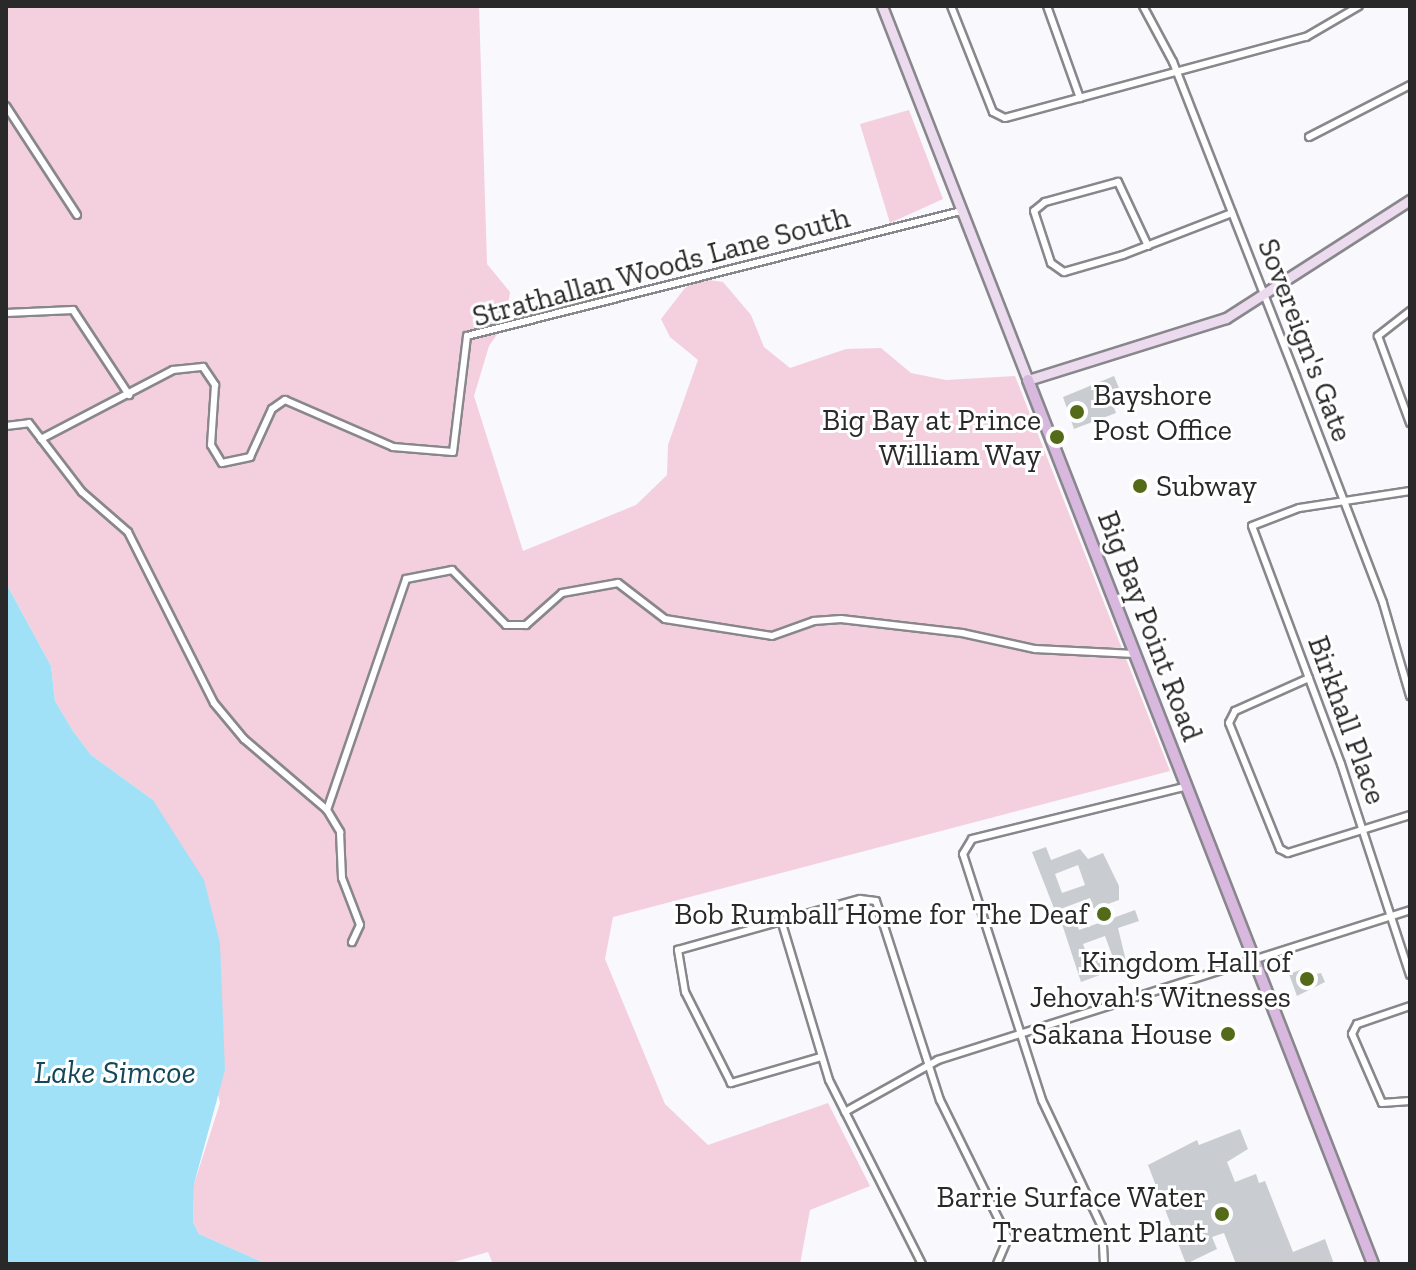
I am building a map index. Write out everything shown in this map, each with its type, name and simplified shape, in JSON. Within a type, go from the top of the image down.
[{"type":"main road","name":"Big Bay Point Road","points":[[1028,380],[1257,959],[1373,1264]]},
{"type":"street","name":"Big Bay Point Road","points":[[882,6],[1028,380]]},
{"type":"street","points":[[951,6],[998,116],[1080,98],[1306,37],[1359,6]]},
{"type":"street","points":[[1047,6],[1080,98]]},
{"type":"street","name":"Sovereign's Gate","points":[[1143,6],[1177,72],[1232,213],[1343,501],[1410,696]]},
{"type":"street","points":[[1309,137],[1410,85]]},
{"type":"street","points":[[6,106],[77,215]]},
{"type":"street","points":[[1148,246],[1118,182],[1045,202],[1034,211],[1051,263],[1061,272],[1148,246],[1232,213]]},
{"type":"street","points":[[1028,380],[1200,329],[1264,296],[1410,200]]},
{"type":"street","name":"Strathallan Woods Lane South","points":[[41,439],[173,370],[203,367],[215,385],[211,445],[222,463],[250,457],[272,409],[285,400],[393,447],[453,452],[467,336],[961,211]]},
{"type":"street","points":[[6,313],[73,310],[129,395]]},
{"type":"street","points":[[1410,311],[1378,336],[1410,423]]},
{"type":"street","points":[[6,426],[23,419],[82,492],[128,532],[187,654],[231,725],[327,810],[340,832],[342,878],[360,925],[352,942]]},
{"type":"street","points":[[1343,501],[1410,491]]},
{"type":"street","name":"Birkhall Place","points":[[1343,501],[1299,508],[1252,526],[1309,678],[1410,975]]},
{"type":"street","points":[[327,810],[406,579],[452,570],[506,625],[526,625],[562,593],[618,583],[665,619],[772,636],[841,619],[962,633],[1035,649],[1135,654]]},
{"type":"street","points":[[1400,662],[1410,660]]},
{"type":"street","points":[[1309,678],[1235,711],[1229,723],[1282,852],[1410,815]]},
{"type":"street","points":[[1104,1264],[1102,1227],[1042,1100],[964,861],[972,839],[1187,786]]},
{"type":"street","points":[[821,1057],[731,1083],[685,992],[676,957],[684,944],[860,899],[876,901],[928,1065],[1008,1238],[997,1264]]},
{"type":"street","points":[[845,1112],[928,1065],[1410,910]]},
{"type":"street","points":[[781,920],[821,1057],[845,1112],[922,1264]]},
{"type":"street","points":[[1410,1006],[1357,1024],[1352,1034],[1382,1103],[1410,1101]]},
{"type":"shaded area","points":[[6,6],[479,6],[487,264],[510,292],[505,323],[489,346],[474,396],[523,551],[636,505],[667,475],[668,445],[698,360],[670,337],[661,319],[685,288],[702,279],[723,282],[751,315],[764,347],[790,368],[846,349],[881,348],[911,373],[946,380],[1015,376],[1170,771],[613,917],[605,959],[665,1104],[708,1145],[828,1103],[870,1186],[810,1210],[800,1264],[493,1264],[488,1252],[447,1264],[267,1264],[199,1234],[193,1222],[194,1184],[220,1103],[153,800],[91,755],[73,731],[55,701],[51,666],[6,583]]},
{"type":"shaded area","points":[[909,110],[943,199],[890,223],[860,124]]},
{"type":"water","name":"Lake Simcoe","points":[[6,583],[51,666],[55,701],[73,731],[91,755],[153,800],[204,880],[220,943],[225,1070],[194,1184],[193,1222],[199,1234],[267,1264],[6,1264]]},
{"type":"building","points":[[1114,376],[1119,388],[1110,397],[1116,413],[1074,429],[1063,397]]},
{"type":"building","name":"Bob Rumball Home for The Deaf","points":[[1046,847],[1051,860],[1080,849],[1088,859],[1103,853],[1119,886],[1119,900],[1108,904],[1113,918],[1135,910],[1139,921],[1118,928],[1127,965],[1081,982],[1062,924],[1075,919],[1079,930],[1099,923],[1090,898],[1055,911],[1032,852]],"holes":[[[1078,865],[1085,885],[1062,893],[1055,874]],[[1105,936],[1112,955],[1090,963],[1083,944]]]},
{"type":"building","name":"Kingdom Hall of Jehovah's Witnesses","points":[[1303,969],[1306,976],[1321,973],[1325,982],[1297,996],[1289,974]]},
{"type":"building","name":"Barrie Surface Water Treatment Plant","points":[[1240,1129],[1248,1149],[1227,1162],[1235,1182],[1256,1174],[1259,1183],[1265,1181],[1293,1252],[1325,1239],[1334,1264],[1236,1264],[1224,1233],[1212,1237],[1217,1249],[1186,1264],[1148,1165],[1197,1140],[1199,1145]]},
{"type":"place","name":"Bayshore Post Office","points":[[1077,412]]},
{"type":"place","name":"Big Bay at Prince William Way","points":[[1057,437]]},
{"type":"place","name":"Subway","points":[[1140,486]]},
{"type":"place","name":"Bob Rumball Home for The Deaf","points":[[1104,914]]},
{"type":"place","name":"Kingdom Hall of Jehovah's Witnesses","points":[[1307,979]]},
{"type":"place","name":"Sakana House","points":[[1228,1034]]},
{"type":"place","name":"Barrie Surface Water Treatment Plant","points":[[1222,1214]]}]
